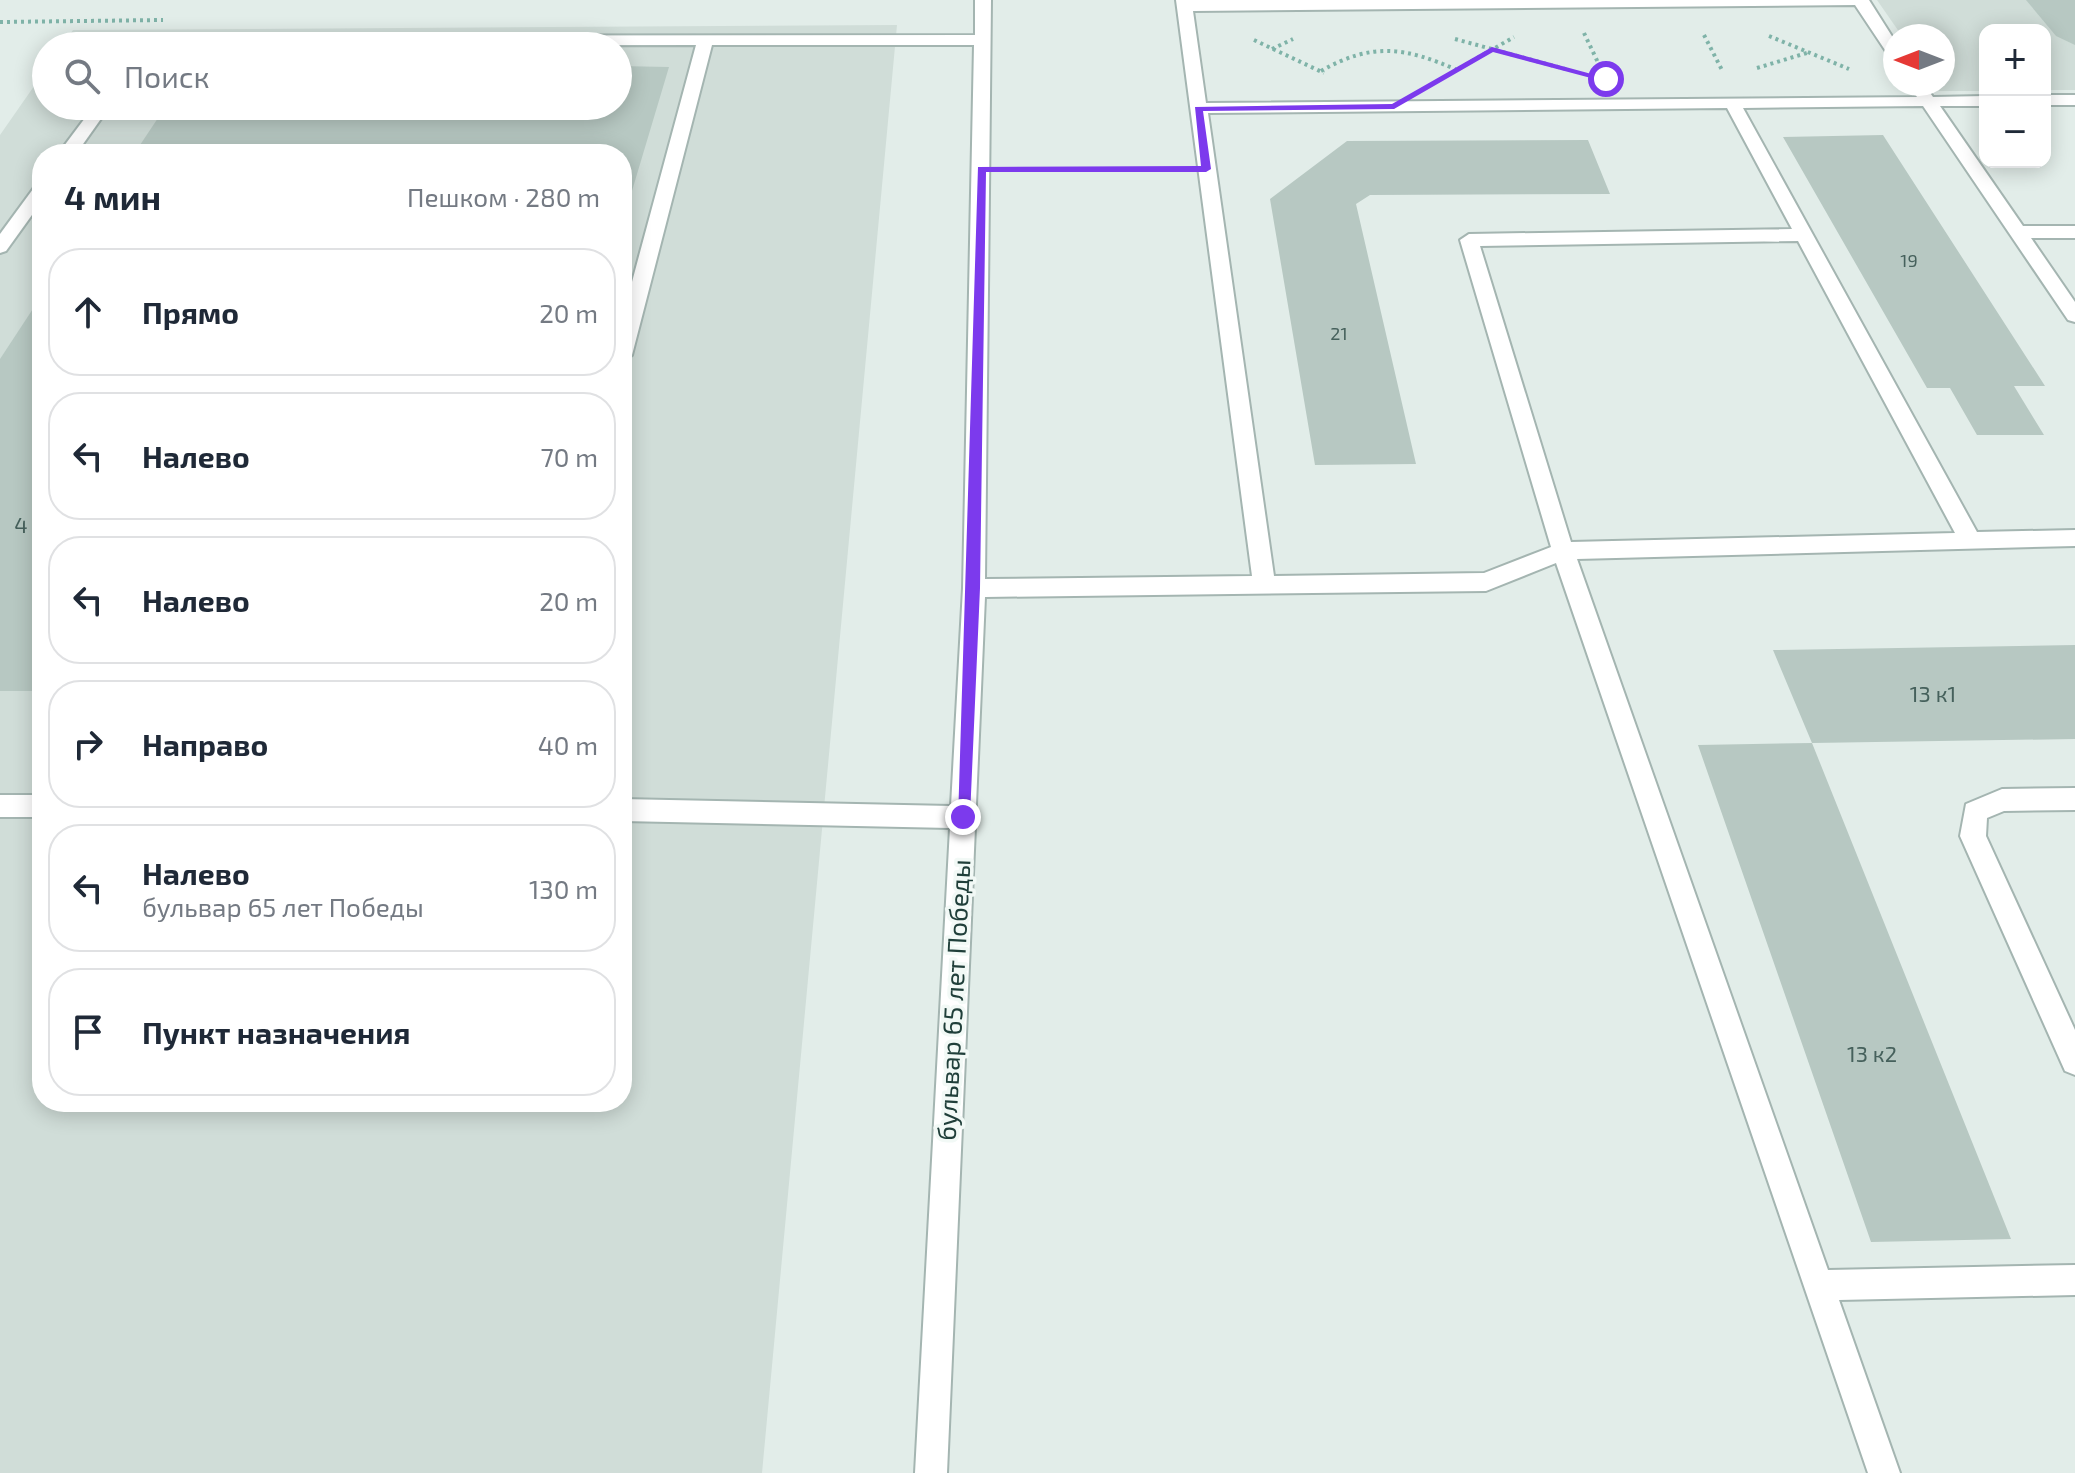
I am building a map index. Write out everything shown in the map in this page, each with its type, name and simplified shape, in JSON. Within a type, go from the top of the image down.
[{"type":"street","name":"бульвар 65 лет Победы","points":[[931,1473],[974,588],[983,0]]},
{"type":"street","points":[[1264,584],[1184,3],[1860,1],[1883,35]]},
{"type":"street","points":[[632,41],[983,40]]},
{"type":"street","points":[[632,317],[705,41]]},
{"type":"street","points":[[1924,96],[2075,316]]},
{"type":"street","points":[[2051,100],[2075,100]]},
{"type":"street","points":[[1198,108],[1979,101]]},
{"type":"street","points":[[1736,103],[1970,540]]},
{"type":"street","points":[[74,144],[92,120]]},
{"type":"street","points":[[0,247],[32,203]]},
{"type":"street","points":[[2016,232],[2075,232]]},
{"type":"street","points":[[1804,235],[1469,240],[1563,551],[1884,1473]]},
{"type":"street","points":[[974,588],[1486,582],[1563,551],[2075,538]]},
{"type":"street","points":[[2075,799],[2002,800],[1975,812],[1973,836],[2075,1061]]},
{"type":"street","points":[[0,806],[32,806]]},
{"type":"street","points":[[632,810],[963,817]]},
{"type":"street","points":[[1818,1285],[2075,1280]]},
{"type":"path","points":[[1687,2],[1736,103]]},
{"type":"path","points":[[1394,107],[1571,3],[1606,79],[1592,76]]},
{"type":"path","points":[[1272,49],[1301,36]]},
{"type":"path","points":[[1769,36],[1854,71]]},
{"type":"path","points":[[1247,37],[1332,77]]},
{"type":"path","points":[[1451,37],[1577,72]]},
{"type":"path","points":[[1320,71],[1347,54],[1378,50],[1430,57],[1457,70]]},
{"type":"path","points":[[1711,78],[1726,78],[1810,52]]},
{"type":"path","points":[[981,169],[1206,169]]},
{"type":"shaded area","points":[[1877,0],[2075,0],[2075,90],[2051,90],[2051,24],[1979,24],[1979,91],[1955,91],[1955,24],[1894,24]]},
{"type":"shaded area","points":[[897,25],[762,1473],[0,1473],[0,135],[32,89],[32,120],[632,120],[632,32],[72,32]]},
{"type":"building","points":[[2026,0],[2075,0],[2075,45],[2056,36],[2051,24],[2046,24]]},
{"type":"building","points":[[632,66],[669,67],[632,191],[632,144],[141,144],[157,120],[632,120]]},
{"type":"building","points":[[1883,135],[2045,386],[2014,386],[2044,435],[1977,435],[1950,388],[1927,388],[1783,137]]},
{"type":"building","points":[[1588,140],[1610,194],[1370,195],[1356,204],[1416,464],[1315,465],[1270,199],[1347,141]]},
{"type":"building","points":[[32,310],[32,691],[0,691],[0,359]]},
{"type":"building","points":[[2075,645],[2075,739],[1812,743],[1773,650]]},
{"type":"building","points":[[1812,743],[2011,1239],[1871,1242],[1698,745]]},
{"type":"route","points":[[963,817],[974,588],[981,169],[1206,169],[1198,108],[1394,107],[1492,49],[1606,79]]}]
